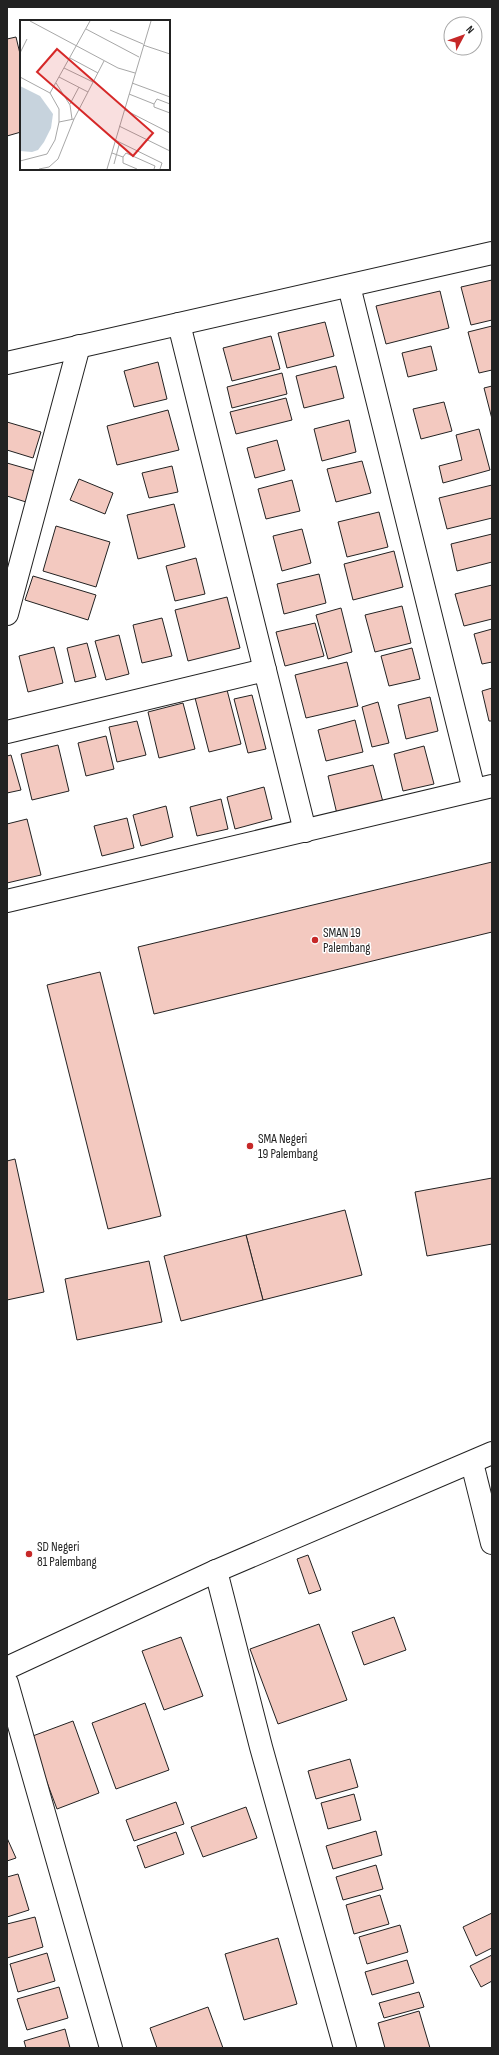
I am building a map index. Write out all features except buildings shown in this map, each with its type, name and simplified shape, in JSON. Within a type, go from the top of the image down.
[{"type":"street","points":[[7,362],[492,253]]},
{"type":"street","points":[[7,901],[483,788],[348,286]]},
{"type":"street","points":[[179,324],[305,830]]},
{"type":"street","points":[[7,614],[79,346]]},
{"type":"street","points":[[7,732],[265,670]]},
{"type":"street","points":[[7,1668],[216,1571],[492,1454]]},
{"type":"street","points":[[472,1463],[492,1542]]},
{"type":"street","points":[[216,1571],[261,1747],[345,2048]]},
{"type":"street","points":[[7,1683],[110,2048]]},
{"type":"place","name":"SMAN 19 Palembang","points":[[315,940]]},
{"type":"place","name":"SMA Negeri 19 Palembang","points":[[250,1146]]},
{"type":"place","name":"SD Negeri 81 Palembang","points":[[29,1554]]}]
